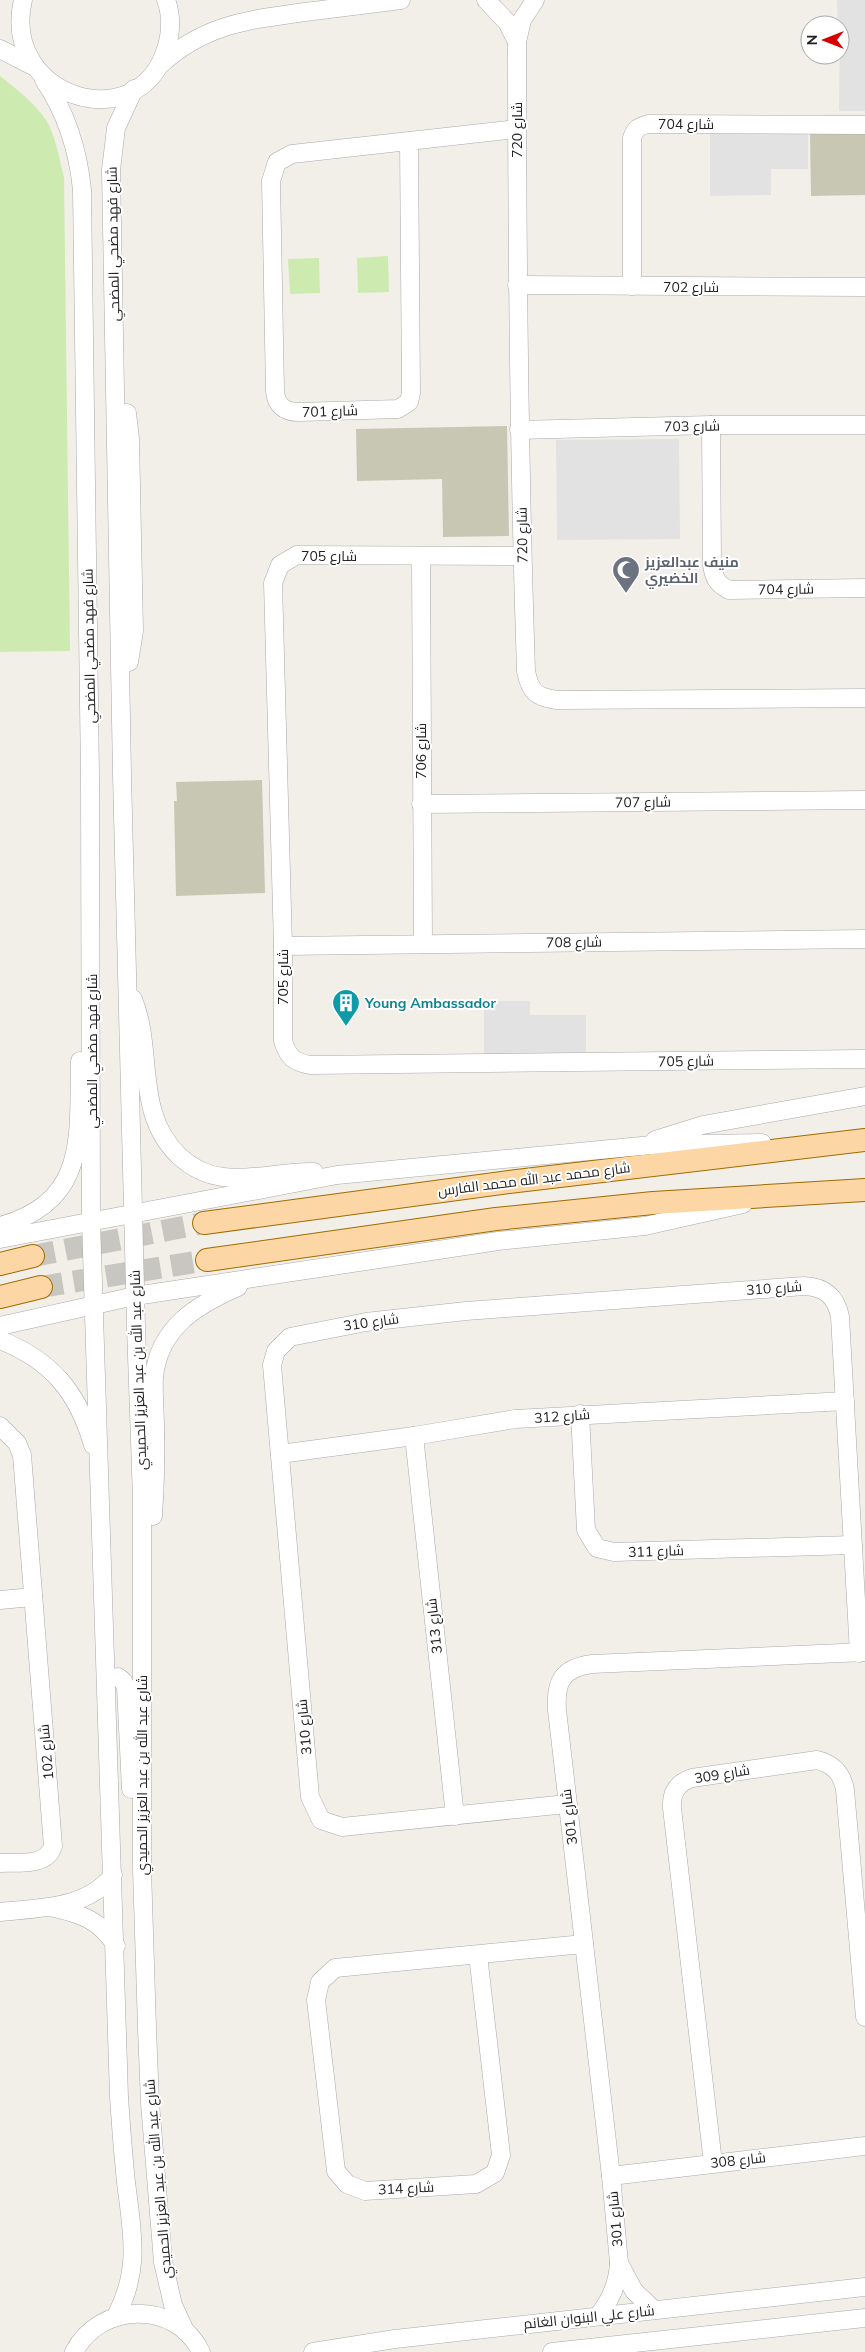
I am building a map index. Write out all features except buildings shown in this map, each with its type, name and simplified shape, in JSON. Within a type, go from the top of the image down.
[{"type":"main road","name":"شارع محمد عبد الله محمد الفارس","points":[[204,1223],[517,1181],[830,1142],[865,1140]]},
{"type":"main road","points":[[207,1260],[496,1219],[653,1203],[767,1194],[865,1190]]},
{"type":"main road","points":[[0,1264],[33,1256]]},
{"type":"main road","points":[[0,1297],[41,1287]]},
{"type":"street","points":[[23,0],[20,10],[19,30],[23,48],[31,65],[44,80],[59,91],[77,98],[97,100],[116,97],[134,89],[187,44],[224,26],[300,6],[401,0]]},
{"type":"street","points":[[156,69],[169,38],[170,21],[166,0]]},
{"type":"street","name":"شارع 720","points":[[486,0],[507,22],[517,42]]},
{"type":"street","name":"شارع 720","points":[[535,0],[522,20],[517,42],[517,285],[522,556],[526,671],[529,684],[535,693],[545,698],[592,700],[865,698]]},
{"type":"street","points":[[0,49],[31,65]]},
{"type":"street","name":"شارع فهد مضحي المضحي","points":[[44,80],[64,114],[76,151],[82,190],[92,923],[91,1220]]},
{"type":"street","name":"شارع فهد مضحي المضحي","points":[[133,1214],[127,986],[113,142],[120,114],[134,89]]},
{"type":"street","name":"شارع 704","points":[[632,286],[632,138],[639,126],[648,124],[865,125]]},
{"type":"street","name":"شارع 701","points":[[409,141],[410,402],[398,409],[287,411],[278,403],[275,391],[271,181],[273,169],[277,162],[292,154],[409,141],[517,130]]},
{"type":"street","points":[[83,227],[97,222],[108,226],[113,231]]},
{"type":"street","name":"شارع 702","points":[[517,285],[865,287]]},
{"type":"street","name":"شارع 704","points":[[711,425],[712,565],[714,577],[721,586],[729,590],[865,588]]},
{"type":"street","name":"شارع 703","points":[[520,430],[711,425],[865,425]]},
{"type":"street","name":"شارع 705","points":[[522,556],[297,555],[280,566],[273,583],[283,946],[283,1042],[292,1060],[301,1063],[865,1060]]},
{"type":"street","name":"شارع 706","points":[[421,557],[423,944]]},
{"type":"street","name":"شارع 707","points":[[421,804],[865,800]]},
{"type":"street","points":[[0,1226],[16,1221],[42,1207],[60,1190],[72,1167],[77,1141],[84,976],[92,923]]},
{"type":"street","name":"شارع 708","points":[[283,946],[865,939]]},
{"type":"street","points":[[127,986],[142,1028],[148,1099],[152,1114],[165,1139],[185,1161],[203,1172],[225,1178],[295,1172],[337,1175]]},
{"type":"street","points":[[638,1146],[703,1125],[865,1096]]},
{"type":"street","points":[[0,1239],[91,1220],[133,1214],[337,1175],[638,1146],[830,1142]]},
{"type":"street","points":[[0,1326],[135,1296],[498,1240],[645,1226],[723,1210],[767,1194]]},
{"type":"street","name":"شارع عبد الله بن عبد العزيز الحميدي","points":[[133,1214],[142,1498],[142,1869],[150,2094],[161,2247],[168,2291],[185,2331]]},
{"type":"street","name":"شارع عبد الله بن عبد العزيز الحميدي","points":[[91,1220],[116,1946],[119,2097],[134,2247],[134,2262],[128,2290],[116,2316]]},
{"type":"street","points":[[142,1583],[152,1522],[156,1367],[170,1334],[176,1325],[194,1309],[258,1278]]},
{"type":"street","name":"شارع 310","points":[[567,1804],[342,1827],[321,1820],[310,1797],[272,1365],[276,1351],[284,1340],[297,1334],[366,1322],[466,1311],[815,1286],[825,1290],[838,1306],[853,1545],[862,1652]]},
{"type":"street","points":[[0,1340],[35,1357],[64,1384],[85,1418],[100,1470]]},
{"type":"street","name":"شارع 312","points":[[280,1454],[414,1436],[515,1419],[580,1414],[845,1402]]},
{"type":"street","name":"شارع 311","points":[[580,1414],[586,1530],[597,1548],[614,1552],[853,1545]]},
{"type":"street","name":"شارع 102","points":[[0,1426],[17,1442],[22,1455],[53,1846],[52,1853],[41,1860],[0,1863]]},
{"type":"street","name":"شارع 313","points":[[414,1436],[455,1816]]},
{"type":"street","points":[[0,1600],[33,1597]]},
{"type":"street","name":"شارع 301","points":[[598,2316],[612,2295],[617,2280],[618,2263],[611,2176],[556,1695],[561,1679],[575,1668],[592,1664],[862,1652]]},
{"type":"street","points":[[107,1679],[118,1677],[126,1687],[132,1805],[142,1869]]},
{"type":"street","name":"شارع 309","points":[[713,2163],[672,1808],[673,1795],[680,1784],[692,1778],[817,1760],[833,1767],[839,1774],[845,1790],[865,2017]]},
{"type":"street","points":[[0,1912],[52,1907],[91,1896],[103,1887],[113,1875]]},
{"type":"street","points":[[52,1907],[88,1917],[103,1928],[116,1946]]},
{"type":"street","name":"شارع 314","points":[[478,1955],[501,2155],[494,2173],[476,2184],[365,2191],[347,2184],[336,2171],[316,2000],[320,1982],[335,1968],[584,1944]]},
{"type":"street","name":"شارع 308","points":[[611,2176],[865,2146]]},
{"type":"street","name":"شارع 301","points":[[618,2263],[634,2291],[654,2310]]},
{"type":"street","name":"شارع علي البنوان الغانم","points":[[313,2352],[395,2339],[865,2287]]},
{"type":"street","points":[[74,2352],[91,2330],[106,2319],[139,2313],[156,2315],[171,2321],[185,2331],[202,2351]]},
{"type":"street","points":[[552,2352],[865,2318]]},
{"type":"shaded area","points":[[837,0],[865,0],[865,111],[839,111],[840,65],[850,65],[850,15],[838,15]]},
{"type":"shaded area","points":[[710,131],[808,131],[808,169],[771,169],[771,195],[710,196]]},
{"type":"shaded area","points":[[865,132],[865,195],[811,196],[810,133]]},
{"type":"shaded area","points":[[507,426],[509,536],[443,537],[442,479],[357,481],[356,429]]},
{"type":"shaded area","points":[[679,439],[680,539],[557,540],[556,440]]},
{"type":"shaded area","points":[[262,780],[265,893],[176,896],[174,801],[177,801],[176,782]]},
{"type":"shaded area","points":[[484,1001],[530,1001],[530,1015],[586,1015],[586,1060],[484,1060]]},
{"type":"green space","points":[[0,76],[25,96],[46,120],[55,140],[64,177],[70,651],[0,652]]},
{"type":"green space","points":[[388,256],[389,292],[358,293],[357,258]]},
{"type":"green space","points":[[319,258],[320,293],[290,294],[288,259]]},
{"type":"tunnel","points":[[33,1256],[204,1223]]},
{"type":"tunnel","points":[[41,1287],[207,1260]]},
{"type":"place","name":"منيف عبدالعزيز الخضيري","points":[[626,594]]},
{"type":"place","name":"Young Ambassador","points":[[346,1027]]}]
